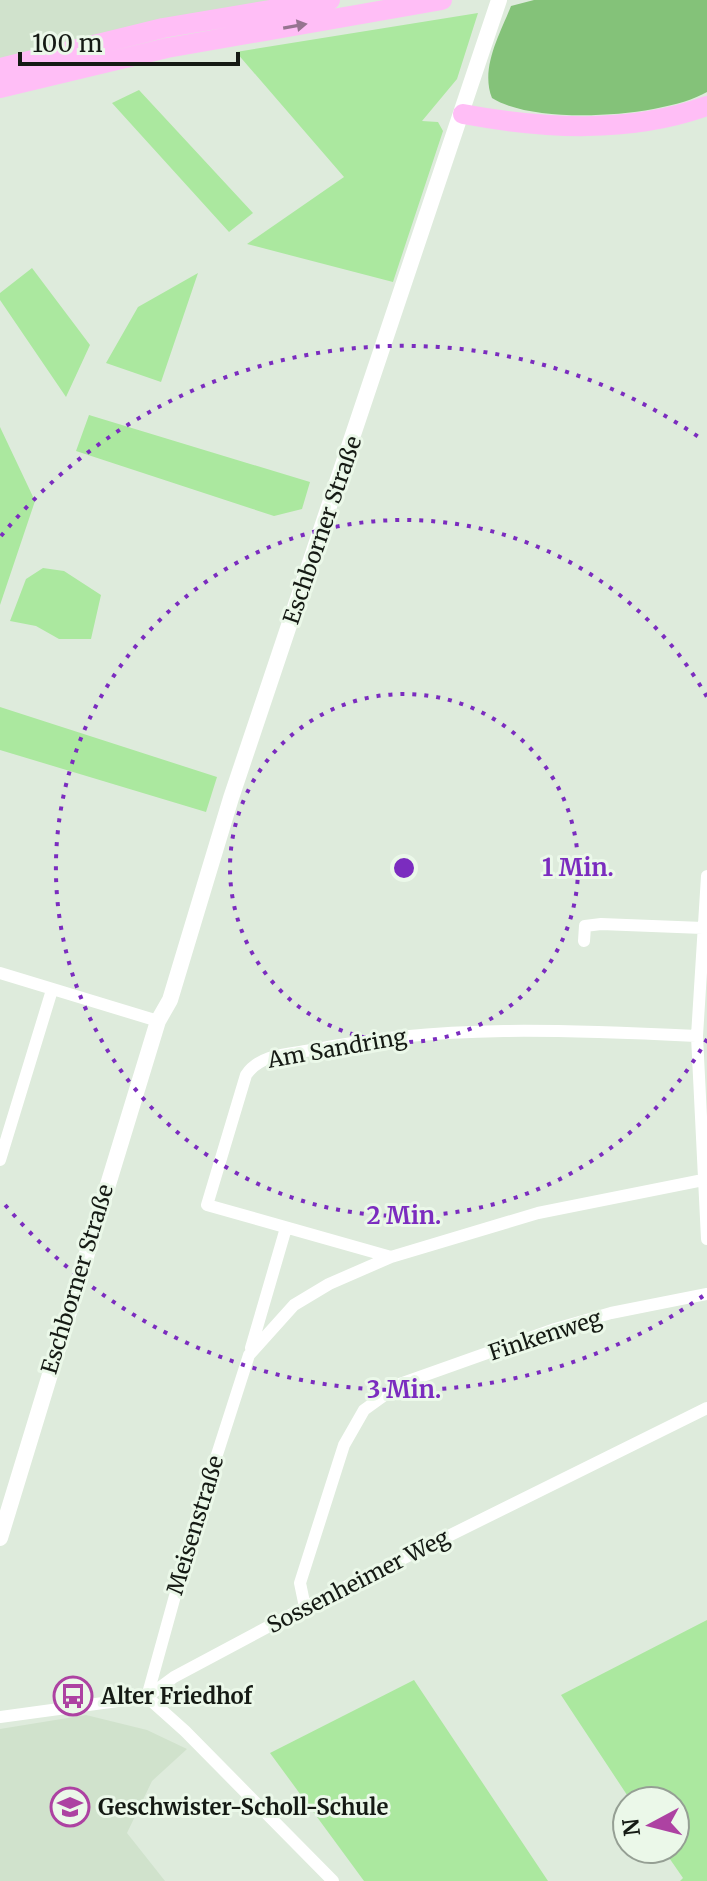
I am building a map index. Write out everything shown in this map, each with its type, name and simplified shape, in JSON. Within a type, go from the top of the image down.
[{"type":"highway","points":[[0,68],[163,28],[330,0]]},
{"type":"highway","points":[[0,88],[167,48],[442,0]]},
{"type":"highway","points":[[463,114],[585,127],[647,122],[707,106]]},
{"type":"street","name":"Eschborner Straße","points":[[0,1538],[158,1021],[170,1000],[231,798],[499,0]]},
{"type":"street","points":[[707,876],[697,1036],[703,1094],[707,1239]]},
{"type":"street","points":[[584,941],[585,926],[601,924],[703,928]]},
{"type":"street","points":[[0,973],[158,1021]]},
{"type":"street","points":[[0,1160],[52,990]]},
{"type":"street","name":"Am Sandring","points":[[391,1257],[207,1205],[246,1075],[260,1061],[377,1038],[463,1031],[534,1029],[697,1036]]},
{"type":"street","points":[[391,1257],[538,1213],[703,1180]]},
{"type":"street","name":"Meisenstraße","points":[[147,1697],[196,1520],[286,1228]]},
{"type":"street","name":"Meisenstraße","points":[[249,1355],[294,1305],[329,1284],[391,1257]]},
{"type":"street","name":"Finkenweg","points":[[305,1607],[300,1583],[344,1445],[357,1420],[379,1396],[400,1384],[555,1329],[611,1313],[707,1294]]},
{"type":"street","name":"Sossenheimer Weg","points":[[0,1717],[147,1697],[174,1677],[305,1607],[707,1408]]},
{"type":"street","points":[[147,1697],[333,1881]]},
{"type":"shaded area","points":[[0,0],[274,0],[0,60]]},
{"type":"shaded area","name":"Geschwister-Scholl-Schule","points":[[86,1715],[147,1730],[187,1749],[152,1781],[127,1833],[165,1881],[0,1881],[0,1729]]},
{"type":"green space","points":[[534,0],[707,0],[707,92],[661,107],[600,115],[538,112],[512,107],[492,98],[488,75],[490,63],[511,6]]},
{"type":"green space","points":[[478,13],[457,79],[422,121],[438,122],[443,131],[393,282],[247,244],[344,177],[236,52]]},
{"type":"green space","points":[[139,90],[253,213],[229,232],[112,103]]},
{"type":"green space","points":[[32,268],[90,345],[66,397],[0,300],[0,293]]},
{"type":"green space","points":[[198,273],[161,382],[106,363],[138,307]]},
{"type":"green space","points":[[89,415],[310,482],[302,509],[274,516],[76,451]]},
{"type":"green space","points":[[0,427],[35,501],[0,605]]},
{"type":"green space","points":[[43,568],[64,571],[101,595],[91,639],[59,639],[36,626],[10,621],[26,579]]},
{"type":"green space","points":[[0,707],[217,777],[206,812],[0,750]]},
{"type":"green space","points":[[707,1620],[707,1881],[680,1881],[683,1878],[674,1865],[691,1865],[691,1785],[620,1785],[561,1695]]},
{"type":"green space","points":[[414,1680],[548,1881],[364,1881],[270,1753]]},
{"type":"place","name":"Alter Friedhof","points":[[73,1696]]},
{"type":"place","name":"Geschwister-Scholl-Schule","points":[[70,1807]]}]
